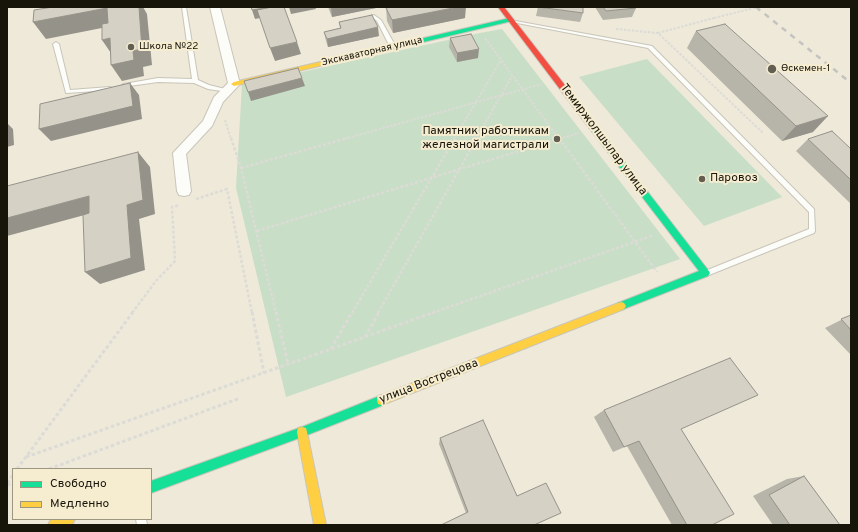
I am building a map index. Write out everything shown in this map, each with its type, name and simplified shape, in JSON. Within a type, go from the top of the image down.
[{"type":"street","points":[[185,197],[179,154],[208,123],[218,100],[230,88],[216,7]]},
{"type":"street","name":"Темиржолшылар улица","points":[[501,7],[705,274]]},
{"type":"street","name":"Экскаваторная улица","points":[[230,88],[394,47],[511,20]]},
{"type":"street","name":"улица Вострецова","points":[[152,487],[302,432],[705,274]]},
{"type":"street","points":[[302,432],[320,525]]},
{"type":"street","points":[[54,525],[66,520]]},
{"type":"lane","points":[[184,7],[195,81]]},
{"type":"lane","points":[[354,20],[374,16],[380,20],[394,47]]},
{"type":"lane","points":[[511,20],[650,47],[812,211],[812,231],[705,274]]},
{"type":"lane","points":[[56,44],[68,92],[113,88]]},
{"type":"lane","points":[[121,87],[158,80],[195,81],[208,87],[230,88]]},
{"type":"path","points":[[658,33],[758,7]]},
{"type":"path","points":[[480,33],[670,289]]},
{"type":"path","points":[[330,349],[501,60]]},
{"type":"path","points":[[365,337],[512,76]]},
{"type":"path","points":[[241,168],[543,84]]},
{"type":"path","points":[[218,100],[241,168],[288,364]]},
{"type":"path","points":[[257,231],[581,132]]},
{"type":"path","points":[[193,200],[227,190],[264,373]]},
{"type":"path","points":[[18,468],[156,281],[175,261],[172,207],[185,197]]},
{"type":"path","points":[[26,457],[671,228]]},
{"type":"path","points":[[52,468],[240,398]]},
{"type":"green space","points":[[502,29],[680,259],[286,397],[236,188],[242,85]]},
{"type":"green space","points":[[647,59],[782,197],[704,226],[579,77]]},
{"type":"building","points":[[53,7],[139,7],[142,49],[133,51],[134,60],[111,65],[110,38],[102,40],[102,24],[108,23],[107,8],[33,22],[34,10]]},
{"type":"building","points":[[251,7],[271,7],[252,10]]},
{"type":"building","points":[[272,7],[284,7],[297,42],[270,48],[257,10]]},
{"type":"building","points":[[458,7],[392,20],[386,8]]},
{"type":"building","points":[[538,7],[583,7],[583,13]]},
{"type":"building","points":[[603,7],[635,7],[636,8],[606,11]]},
{"type":"building","points":[[372,15],[378,27],[327,39],[324,32],[341,28],[339,22]]},
{"type":"building","points":[[725,24],[828,116],[796,126],[696,31]]},
{"type":"building","points":[[471,34],[479,49],[457,53],[450,38]]},
{"type":"building","points":[[298,68],[302,78],[248,92],[244,81]]},
{"type":"building","points":[[130,83],[133,106],[39,129],[40,104]]},
{"type":"building","points":[[832,131],[851,149],[851,180],[808,139]]},
{"type":"building","points":[[138,152],[143,200],[127,205],[131,258],[85,272],[83,215],[89,213],[89,196],[7,218],[7,186]]},
{"type":"building","points":[[851,315],[851,330],[841,319]]},
{"type":"building","points":[[730,358],[758,395],[681,429],[734,514],[712,525],[687,525],[639,441],[624,447],[604,410]]},
{"type":"building","points":[[483,420],[517,496],[546,483],[561,513],[534,525],[441,525],[468,512],[440,438]]},
{"type":"building","points":[[804,476],[840,525],[790,525],[769,495]]},
{"type":"railway","points":[[756,7],[851,83]]},
{"type":"traffic: fast","points":[[398,46],[510,20]]},
{"type":"traffic: fast","points":[[593,127],[705,273],[621,306]]},
{"type":"traffic: fast","points":[[152,487],[302,432],[382,400]]},
{"type":"traffic: slow","points":[[234,84],[398,46]]},
{"type":"traffic: slow","points":[[382,400],[621,306]]},
{"type":"traffic: slow","points":[[302,432],[320,525]]},
{"type":"traffic: slow","points":[[54,525],[66,520]]},
{"type":"traffic: jam","points":[[501,7],[593,127]]},
{"type":"place","name":"Школа №22","points":[[131,47]]},
{"type":"place","name":"Өскемен-1","points":[[772,69]]},
{"type":"place","name":"Памятник работникам железной магистрали","points":[[557,139]]},
{"type":"place","name":"Паровоз","points":[[702,179]]}]
